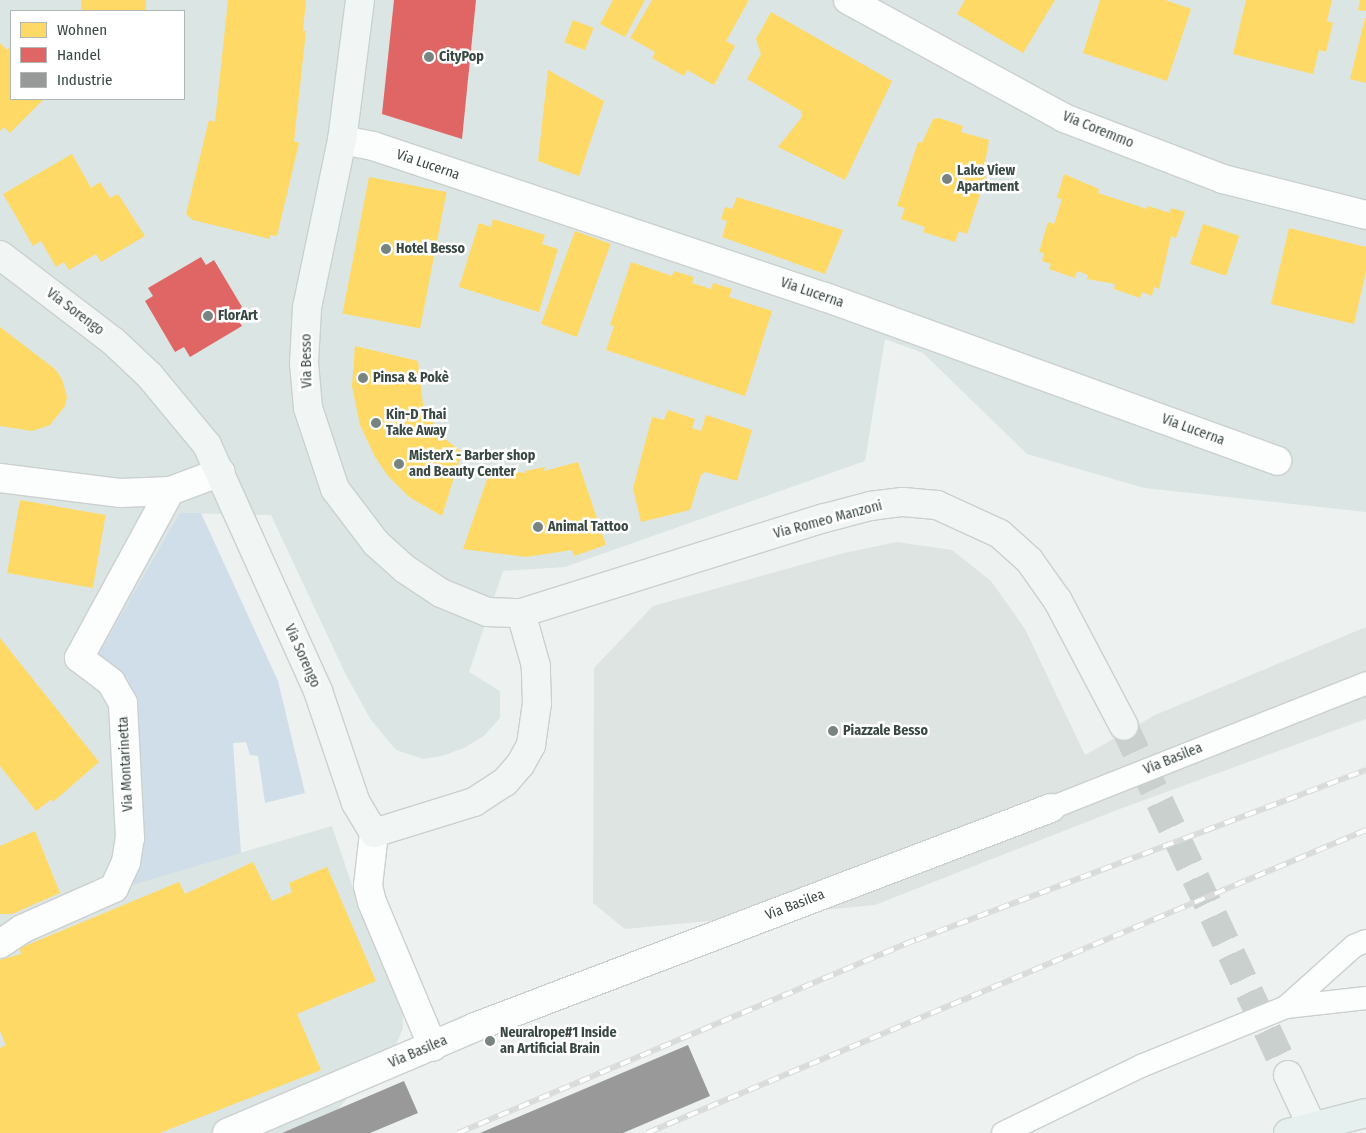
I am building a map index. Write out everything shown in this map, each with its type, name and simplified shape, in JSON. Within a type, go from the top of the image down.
[{"type":"main road","name":"Via Besso","points":[[360,0],[342,140],[307,308],[304,363],[308,408],[318,446],[335,490],[359,523],[405,569],[441,593],[468,605],[501,614],[521,613]]},
{"type":"main road","name":"Via Sorengo","points":[[0,255],[113,341],[150,376],[207,444],[318,691],[356,803],[374,833]]},
{"type":"main road","name":"Via Romeo Manzoni","points":[[521,613],[825,518],[895,503],[937,505],[1000,534],[1029,560],[1058,601],[1124,726]]},
{"type":"main road","points":[[374,833],[474,802],[505,782],[520,765],[531,745],[538,703],[536,666],[521,613]]},
{"type":"main road","points":[[1288,1075],[1305,1131],[1366,1113]]},
{"type":"street","name":"Via Coremmo","points":[[848,0],[1064,118],[1223,179],[1366,215]]},
{"type":"street","name":"Via Lucerna","points":[[342,140],[373,146],[824,297],[1277,461]]},
{"type":"street","points":[[0,478],[121,493],[170,490],[220,472]]},
{"type":"street","name":"Via Montarinetta","points":[[0,944],[22,929],[114,888],[126,862],[130,838],[123,703],[111,682],[79,658],[170,490]]},
{"type":"street","name":"Via Basilea","points":[[227,1133],[433,1047],[475,1027],[1051,808]]},
{"type":"street","points":[[374,833],[368,886],[433,1047]]},
{"type":"lane","name":"Via Basilea","points":[[1051,808],[1366,683]]},
{"type":"lane","points":[[1286,1007],[1354,946],[1366,942]]},
{"type":"lane","points":[[1003,1133],[1141,1066],[1286,1007],[1366,998]]},
{"type":"shaded area","points":[[0,0],[1366,0],[1366,512],[1144,488],[1027,454],[923,353],[885,339],[865,461],[565,567],[503,571],[469,672],[500,691],[500,718],[484,736],[464,748],[442,756],[423,759],[396,750],[371,720],[346,675],[271,515],[180,513],[128,678],[136,724],[133,884],[332,826],[355,894],[402,1000],[403,1028],[393,1052],[374,1065],[319,1133],[0,1133]]},
{"type":"shaded area","points":[[180,513],[201,513],[278,681],[305,793],[265,803],[258,756],[250,755],[246,742],[233,743],[241,853],[132,885],[139,832],[136,724],[128,678],[96,659]]},
{"type":"shaded area","name":"Piazzale Besso","points":[[897,542],[952,550],[991,581],[1025,629],[1085,755],[1155,715],[1366,627],[1366,719],[1117,810],[875,905],[625,929],[593,903],[594,668],[653,606],[844,553]]},
{"type":"building: Wohnen","points":[[81,0],[146,0],[146,10],[81,10]]},
{"type":"building: Wohnen","points":[[228,0],[306,0],[303,31],[306,31],[294,141],[299,143],[277,236],[270,235],[270,239],[193,220],[186,214],[209,120],[215,122]]},
{"type":"building: Wohnen","points":[[613,0],[645,0],[625,37],[600,24]]},
{"type":"building: Wohnen","points":[[652,0],[749,0],[726,41],[735,46],[714,85],[687,70],[684,76],[652,58],[655,52],[630,38]]},
{"type":"building: Wohnen","points":[[965,0],[1055,0],[1023,53],[957,14]]},
{"type":"building: Wohnen","points":[[1100,0],[1165,0],[1191,9],[1167,81],[1083,53]]},
{"type":"building: Wohnen","points":[[1246,0],[1332,0],[1327,21],[1333,23],[1326,52],[1319,50],[1313,74],[1233,54]]},
{"type":"building: Wohnen","points":[[1360,0],[1366,0],[1366,11],[1358,10]]},
{"type":"building: Wohnen","points":[[771,12],[892,81],[845,180],[778,147],[802,117],[801,111],[747,79],[761,54],[756,39]]},
{"type":"building: Wohnen","points":[[1366,18],[1366,83],[1350,79]]},
{"type":"building: Wohnen","points":[[573,20],[594,28],[585,50],[564,42]]},
{"type":"building: Wohnen","points":[[0,43],[7,50],[10,46],[10,100],[43,100],[10,133],[4,127],[0,131]]},
{"type":"building: Wohnen","points":[[548,70],[604,101],[579,176],[538,161]]},
{"type":"building: Wohnen","points":[[939,118],[963,126],[961,132],[989,140],[984,169],[988,170],[967,234],[959,231],[955,242],[923,232],[925,227],[901,219],[905,208],[897,206],[918,142],[922,143],[933,119]]},
{"type":"building: Wohnen","points":[[72,154],[91,188],[100,182],[110,198],[118,194],[145,236],[101,262],[96,254],[69,270],[64,262],[56,267],[41,241],[33,246],[3,194]]},
{"type":"building: Wohnen","points":[[1064,174],[1099,189],[1098,193],[1147,209],[1148,206],[1170,213],[1171,208],[1185,212],[1176,238],[1171,236],[1159,289],[1154,287],[1152,296],[1142,292],[1140,298],[1114,289],[1115,284],[1087,279],[1088,275],[1077,271],[1075,278],[1049,269],[1051,264],[1042,261],[1044,253],[1039,252],[1048,222],[1054,224],[1062,199],[1057,198]]},
{"type":"building: Wohnen","points":[[369,177],[447,192],[420,329],[342,313]]},
{"type":"building: Wohnen","points":[[737,197],[843,230],[825,274],[722,237],[727,221],[721,219],[725,207],[732,209]]},
{"type":"building: Wohnen","points":[[493,219],[545,235],[542,244],[558,249],[539,312],[459,287],[479,223],[491,227]]},
{"type":"building: Wohnen","points":[[1203,224],[1239,236],[1226,276],[1190,264]]},
{"type":"building: Wohnen","points":[[1289,228],[1366,247],[1366,271],[1354,324],[1271,304]]},
{"type":"building: Wohnen","points":[[575,231],[611,244],[577,337],[541,324]]},
{"type":"building: Wohnen","points":[[631,262],[672,276],[674,271],[694,277],[692,283],[711,289],[713,283],[732,289],[729,297],[772,311],[745,396],[606,350],[614,326],[610,325]]},
{"type":"building: Wohnen","points":[[0,327],[55,369],[62,379],[67,397],[65,406],[50,425],[32,431],[0,426]]},
{"type":"building: Wohnen","points":[[355,346],[418,361],[423,405],[441,436],[462,452],[442,516],[409,497],[388,476],[375,457],[360,425],[352,386]]},
{"type":"building: Wohnen","points":[[668,410],[695,419],[692,428],[701,431],[706,415],[752,430],[737,481],[705,472],[701,475],[690,510],[641,522],[633,488],[652,417],[664,420]]},
{"type":"building: Wohnen","points":[[578,462],[606,545],[574,556],[572,550],[526,557],[463,549],[491,468],[525,473],[525,471],[545,467],[544,471]]},
{"type":"building: Wohnen","points":[[20,500],[106,515],[93,588],[7,573]]},
{"type":"building: Wohnen","points":[[0,638],[99,762],[53,802],[52,799],[36,811],[0,766]]},
{"type":"building: Wohnen","points":[[35,831],[60,893],[12,914],[0,914],[0,846]]},
{"type":"building: Wohnen","points":[[253,862],[272,901],[292,892],[289,883],[327,867],[376,981],[297,1014],[321,1070],[160,1133],[0,1133],[0,1048],[6,1045],[0,1031],[0,960],[21,954],[20,948],[179,882],[185,894]]},
{"type":"building: Handel","name":"CityPop","points":[[394,0],[476,0],[462,139],[382,114]]},
{"type":"building: Handel","points":[[201,257],[206,265],[214,260],[245,312],[236,317],[242,326],[190,357],[184,347],[175,352],[145,301],[153,296],[148,288]]},
{"type":"building: Industrie","points":[[688,1045],[710,1096],[623,1133],[480,1133]]},
{"type":"building: Industrie","points":[[404,1081],[418,1113],[370,1133],[282,1133]]},
{"type":"tunnel","points":[[1124,726],[1288,1075]]},
{"type":"railway","points":[[458,1133],[916,940],[1366,770]]},
{"type":"railway","points":[[647,1133],[1366,830]]},
{"type":"place","name":"CityPop","points":[[429,57]]},
{"type":"place","name":"Lake View Apartment","points":[[947,179]]},
{"type":"place","name":"Hotel Besso","points":[[386,249]]},
{"type":"place","name":"FlorArt","points":[[208,316]]},
{"type":"place","name":"Pinsa & Pokè","points":[[363,378]]},
{"type":"place","name":"Kin-D Thai Take Away","points":[[376,423]]},
{"type":"place","name":"MisterX - Barber shop and Beauty Center","points":[[399,464]]},
{"type":"place","name":"Animal Tattoo","points":[[538,527]]},
{"type":"place","name":"Piazzale Besso","points":[[833,731]]},
{"type":"place","name":"Neuralrope#1 Inside an Artificial Brain","points":[[490,1041]]}]
